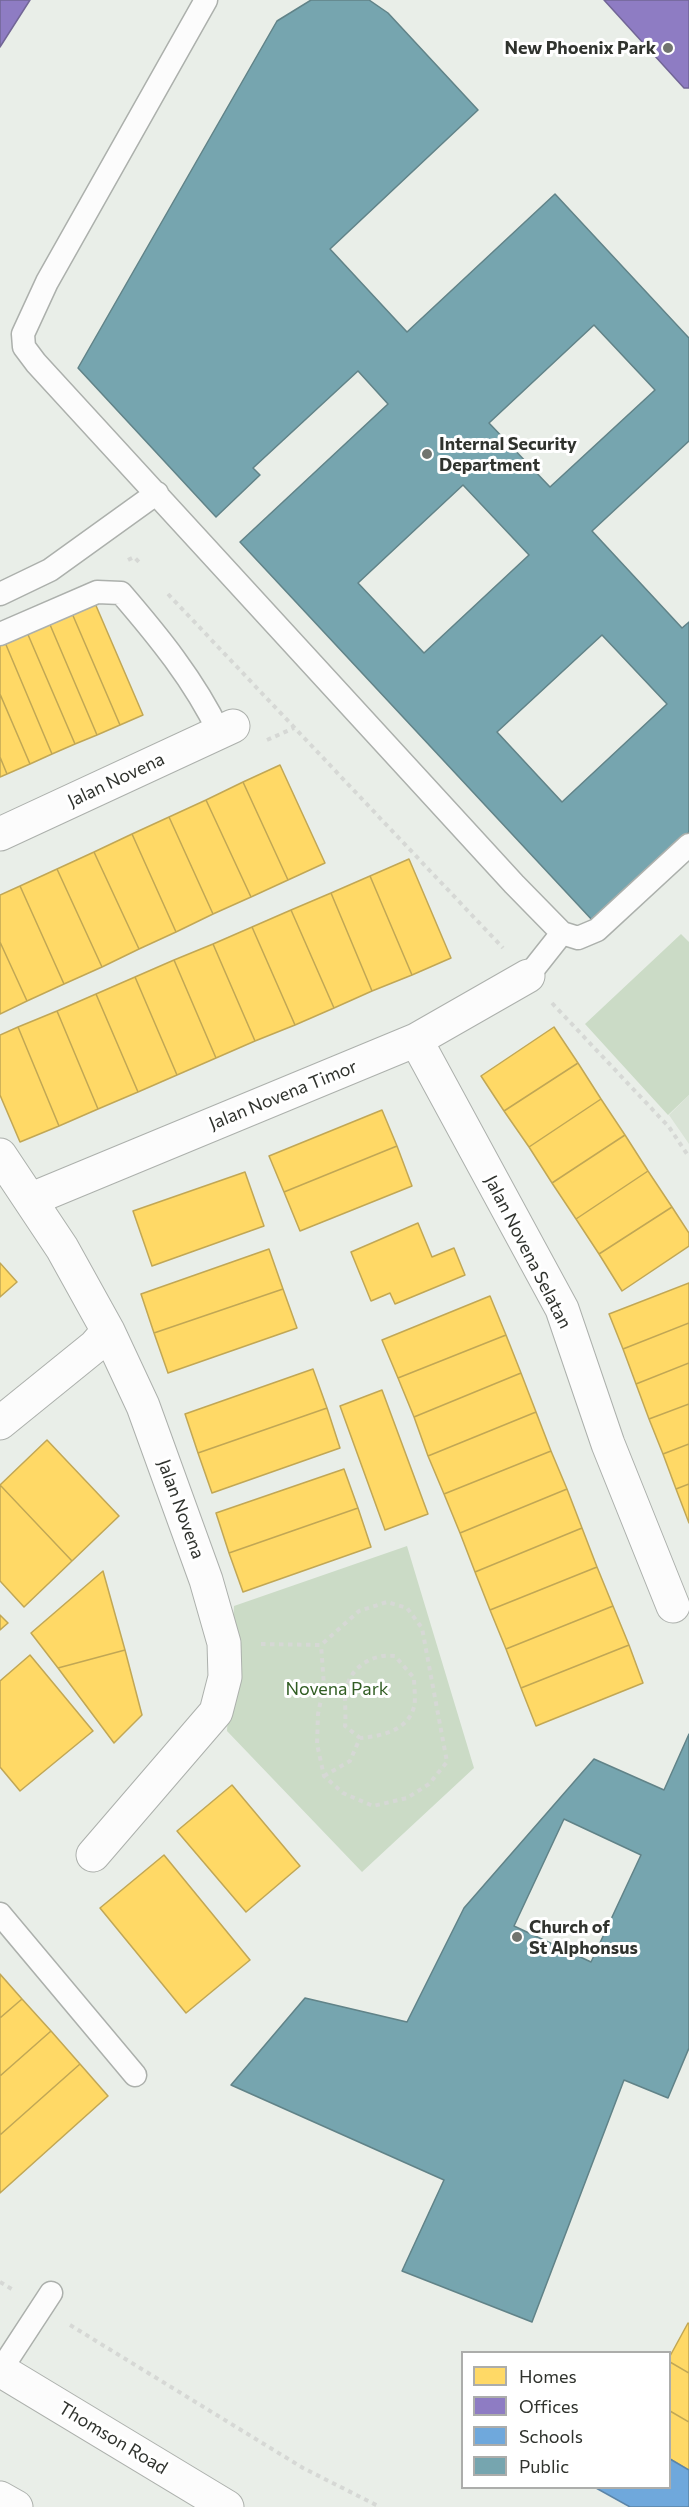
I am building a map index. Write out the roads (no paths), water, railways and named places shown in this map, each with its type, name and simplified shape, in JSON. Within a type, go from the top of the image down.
[{"type":"street","name":"Jalan Novena","points":[[0,834],[226,729]]},
{"type":"street","name":"Jalan Novena Timor","points":[[32,1199],[416,1040],[527,975]]},
{"type":"street","name":"Jalan Novena Selatan","points":[[416,1040],[562,1309],[608,1444],[673,1606]]},
{"type":"street","name":"Jalan Novena","points":[[0,1155],[32,1199],[62,1248],[108,1331],[143,1406],[206,1580],[225,1643],[225,1677],[216,1712],[93,1855]]},
{"type":"street","points":[[0,1423],[95,1346],[108,1331]]},
{"type":"street","name":"Thomson Road","points":[[0,2370],[227,2507]]},
{"type":"street","points":[[0,2498],[16,2507]]},
{"type":"lane","points":[[206,0],[47,282],[23,334],[24,347],[36,363],[514,884],[562,933],[578,938],[597,930],[689,845]]},
{"type":"lane","points":[[0,594],[50,570],[157,493]]},
{"type":"lane","points":[[0,634],[97,592],[121,593],[159,637],[226,729]]},
{"type":"lane","points":[[527,975],[562,933]]},
{"type":"lane","points":[[0,1914],[135,2075]]},
{"type":"lane","points":[[0,2370],[47,2300]]},
{"type":"place","name":"New Phoenix Park","points":[[668,48]]},
{"type":"place","name":"Internal Security Department","points":[[427,454]]},
{"type":"place","name":"Church of St Alphonsus","points":[[517,1937]]},
{"type":"park label","name":"Novena Park","points":[[337,1689]]}]
